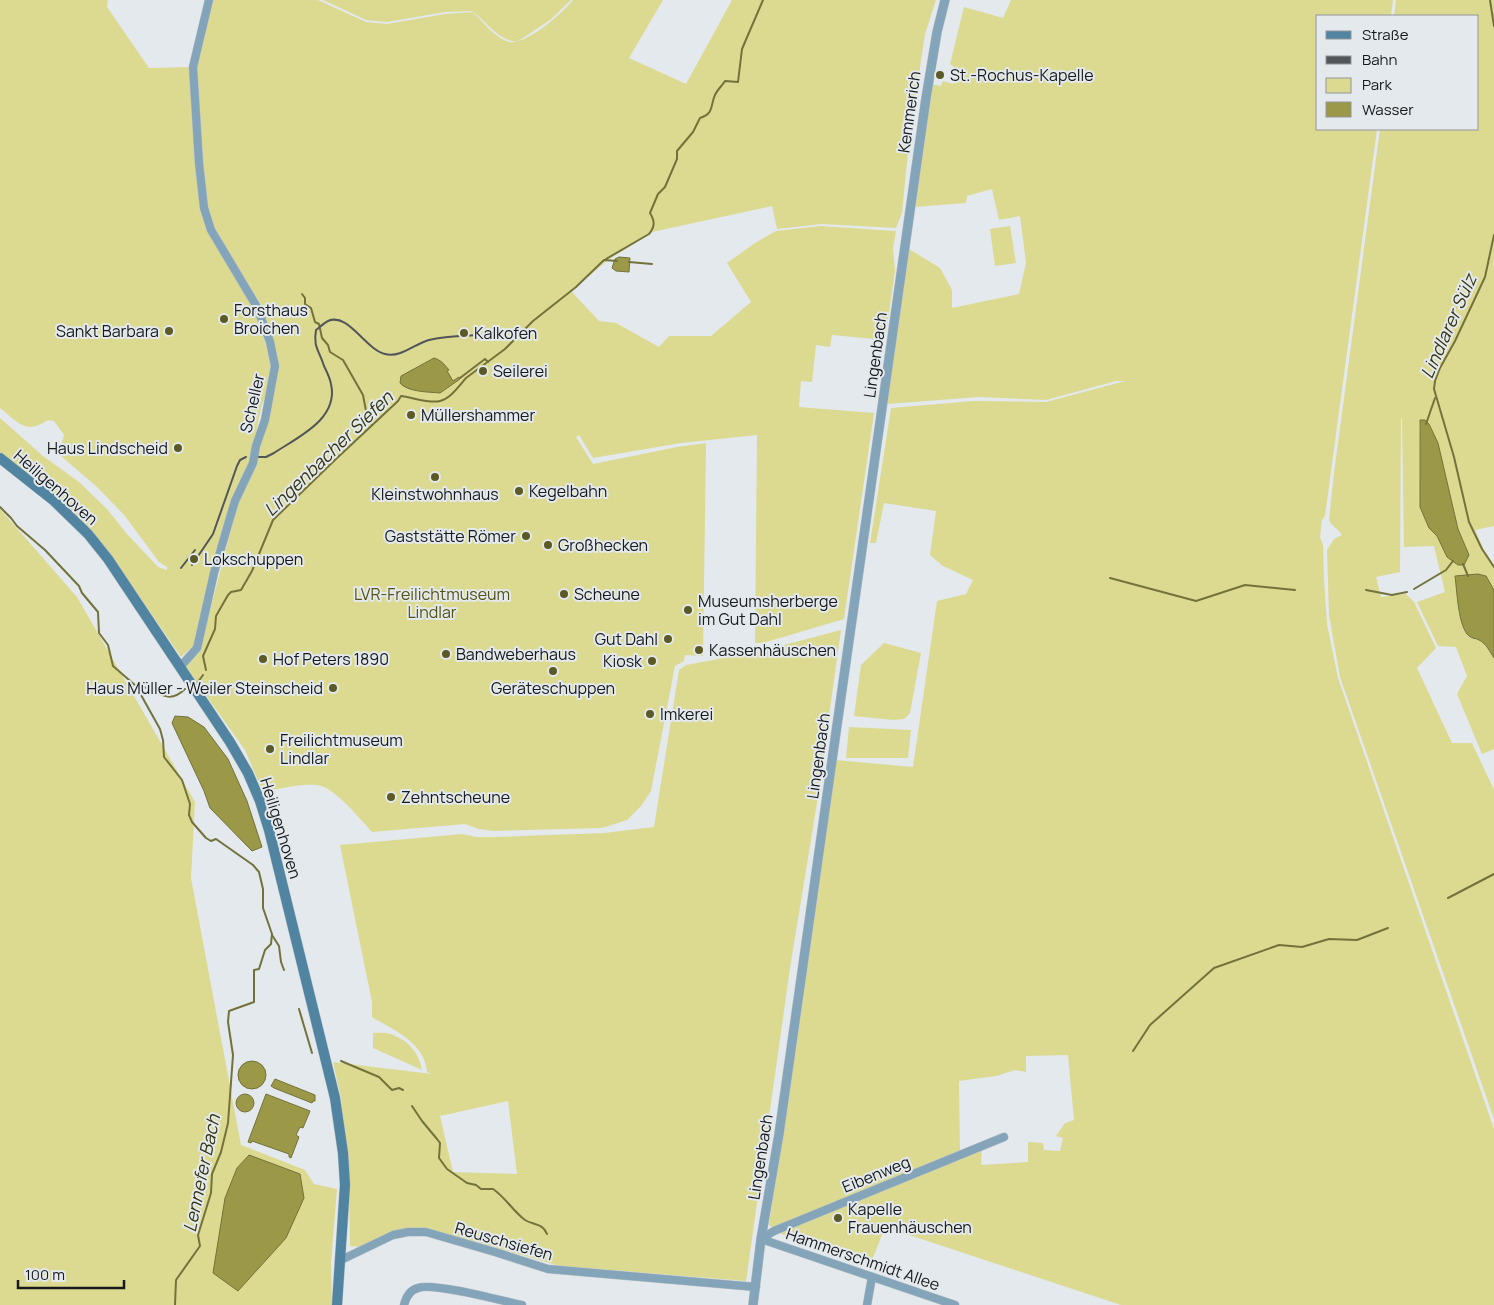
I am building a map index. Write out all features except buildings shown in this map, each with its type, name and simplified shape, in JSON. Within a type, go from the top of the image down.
[{"type":"main road","name":"Heiligenhoven","points":[[0,458],[53,500],[88,534],[108,559],[230,742],[248,773],[260,801],[269,830],[336,1098],[345,1185],[337,1305]]},
{"type":"street","name":"Scheller","points":[[180,667],[197,648],[214,573],[229,521],[253,463],[256,446],[265,420],[275,366],[270,342],[257,307],[211,230],[204,208],[193,67],[209,0]]},
{"type":"street","name":"Kemmerich","points":[[908,229],[935,41],[945,0]]},
{"type":"street","name":"Lingenbach","points":[[753,1305],[761,1239],[782,1115],[908,229]]},
{"type":"street","name":"Eibenweg","points":[[761,1239],[783,1227],[1004,1137]]},
{"type":"street","name":"Reuschsiefen","points":[[340,1260],[393,1235],[408,1232],[426,1232],[548,1269],[756,1287]]},
{"type":"street","name":"Hammerschmidt Allee","points":[[761,1239],[872,1277],[934,1301],[955,1305]]},
{"type":"street","points":[[867,1305],[872,1277]]},
{"type":"street","points":[[404,1305],[409,1293],[425,1286],[473,1294],[493,1302],[522,1305]]},
{"type":"green space","points":[[0,0],[108,0],[107,7],[149,68],[191,67],[210,232],[254,306],[272,366],[269,390],[262,404],[250,462],[226,522],[194,645],[181,657],[111,555],[53,497],[0,452],[0,418],[43,456],[79,482],[107,509],[158,567],[167,570],[167,567],[159,562],[125,516],[97,487],[61,456],[64,435],[54,421],[48,420],[33,427],[28,427],[17,422],[0,408]]},
{"type":"green space","name":"LVR-Freilichtmuseum Lindlar","points":[[209,0],[318,0],[366,22],[387,24],[445,14],[473,12],[485,25],[504,40],[516,42],[544,27],[573,0],[663,0],[629,58],[686,84],[732,0],[936,0],[925,34],[909,141],[902,213],[896,228],[821,224],[777,229],[772,206],[652,232],[608,260],[571,291],[599,321],[616,323],[659,347],[669,336],[711,336],[751,302],[727,263],[776,231],[821,226],[896,231],[893,249],[895,271],[885,340],[832,335],[830,347],[816,345],[812,382],[801,381],[799,407],[874,413],[844,619],[763,643],[755,643],[757,435],[681,443],[593,458],[579,435],[576,437],[593,464],[706,443],[703,656],[685,655],[684,661],[675,666],[651,791],[641,806],[627,820],[602,828],[493,831],[465,824],[372,832],[343,801],[324,787],[303,785],[263,792],[245,750],[185,666],[200,649],[238,503],[250,480],[256,461],[274,391],[278,366],[260,303],[217,235],[207,209],[200,163],[194,67]]},
{"type":"green space","points":[[323,0],[571,0],[550,20],[517,42],[510,41],[498,34],[472,11],[445,12],[387,22],[366,20]]},
{"type":"green space","points":[[1011,0],[1393,0],[1391,15],[1316,15],[1316,130],[1377,130],[1325,516],[1322,520],[1320,537],[1323,545],[1327,624],[1338,678],[1494,1129],[1494,1305],[1121,1305],[885,1227],[871,1263],[783,1235],[779,1232],[982,1147],[981,1165],[1028,1162],[1028,1142],[1043,1143],[1044,1150],[1060,1151],[1063,1138],[1056,1136],[1065,1123],[1074,1120],[1068,1055],[1026,1056],[1026,1072],[1015,1070],[996,1076],[959,1081],[960,1152],[774,1229],[769,1225],[835,760],[913,767],[937,601],[966,594],[973,580],[943,566],[930,555],[936,511],[884,503],[876,543],[870,543],[891,408],[973,401],[1046,402],[1125,381],[1116,381],[1046,400],[979,397],[887,404],[909,249],[940,268],[952,290],[952,308],[1019,294],[1026,263],[1020,216],[999,220],[992,189],[967,196],[966,203],[914,207],[931,84],[941,86],[943,81],[953,84],[957,69],[950,64],[964,7],[1003,18]]},
{"type":"green space","points":[[1396,0],[1494,0],[1494,526],[1475,530],[1483,548],[1494,565],[1494,590],[1486,576],[1477,574],[1456,577],[1460,617],[1464,631],[1470,638],[1484,643],[1494,658],[1494,749],[1482,754],[1457,694],[1467,676],[1456,647],[1438,646],[1417,602],[1445,592],[1434,546],[1404,547],[1402,418],[1400,572],[1376,577],[1381,597],[1406,594],[1414,602],[1436,648],[1417,668],[1452,743],[1472,743],[1494,790],[1494,1119],[1340,677],[1329,615],[1327,550],[1334,539],[1342,535],[1329,520],[1380,130],[1479,130],[1479,15],[1394,15]],"holes":[[[1420,420],[1448,489],[1458,529],[1469,555],[1447,557],[1420,507]]]},
{"type":"green space","points":[[1010,226],[1016,263],[995,266],[990,229]]},
{"type":"green space","points":[[0,509],[77,597],[195,802],[191,878],[241,1145],[305,1170],[314,1184],[337,1189],[331,1262],[332,1305],[0,1305]]},
{"type":"green space","points":[[841,630],[816,809],[790,968],[746,1281],[560,1266],[433,1230],[407,1228],[392,1231],[361,1247],[350,1246],[349,1185],[341,1098],[333,1062],[432,1074],[427,1072],[421,1053],[415,1045],[399,1032],[372,1017],[372,1002],[340,845],[462,834],[477,837],[493,837],[604,833],[654,827],[679,670],[686,665],[761,651]],"holes":[[[508,1101],[517,1174],[453,1172],[440,1116]]]},
{"type":"green space","points":[[884,643],[921,653],[910,713],[904,719],[893,720],[854,716],[861,665]]},
{"type":"green space","points":[[849,727],[911,730],[908,758],[846,758]]},
{"type":"green space","points":[[373,1033],[388,1033],[408,1044],[416,1053],[422,1070],[373,1048]]},
{"type":"water","points":[[619,257],[630,258],[629,272],[616,271],[612,268],[615,259]]},
{"type":"water","points":[[434,358],[441,361],[449,370],[447,371],[453,381],[459,377],[460,379],[440,393],[413,390],[400,383],[401,376]]},
{"type":"water","points":[[1420,420],[1425,420],[1429,424],[1438,443],[1458,529],[1469,555],[1464,565],[1458,565],[1447,557],[1437,536],[1429,528],[1420,507]]},
{"type":"water","points":[[1478,574],[1486,576],[1494,590],[1494,658],[1484,643],[1469,636],[1462,625],[1460,617],[1455,576]]},
{"type":"water","points":[[175,716],[188,717],[204,727],[228,759],[247,801],[262,847],[252,851],[210,808],[172,723]]},
{"type":"water","points":[[252,1061],[262,1065],[266,1075],[262,1085],[252,1089],[242,1085],[238,1075],[242,1065]]},
{"type":"water","points":[[275,1079],[315,1095],[315,1101],[312,1103],[274,1088],[271,1086]]},
{"type":"water","points":[[245,1094],[253,1099],[254,1103],[249,1111],[245,1112],[237,1107],[236,1103],[241,1095]]},
{"type":"water","points":[[266,1094],[310,1111],[303,1128],[300,1127],[296,1135],[299,1137],[291,1158],[289,1154],[252,1141],[251,1143],[248,1142]]},
{"type":"water","points":[[249,1155],[300,1174],[304,1198],[286,1238],[238,1291],[213,1273],[225,1198],[237,1168]]},
{"type":"waterway","name":"Lingenbacher Siefen","points":[[606,259],[651,231],[654,224],[650,213],[658,194],[665,187],[677,159],[677,151],[693,132],[700,118],[708,114],[716,93],[725,81],[738,82],[742,49],[763,0]]},
{"type":"waterway","points":[[1490,0],[1494,26]]},
{"type":"waterway","name":"Lindlarer Sülz","points":[[1494,235],[1485,277],[1440,368],[1434,389],[1454,457],[1469,522],[1482,549],[1494,567]]},
{"type":"waterway","name":"Lingenbacher Siefen","points":[[206,670],[203,656],[215,629],[216,616],[228,595],[231,592],[241,590],[252,571],[273,520],[398,401],[401,396],[432,402],[448,397],[466,378],[505,349],[533,321],[576,287],[604,260],[617,261]]},
{"type":"waterway","name":"Lingenbacher Siefen","points":[[629,262],[652,264]]},
{"type":"waterway","points":[[302,294],[305,298],[305,304],[311,308],[315,322],[319,324],[322,338],[328,345],[330,352],[343,360],[363,395],[366,411],[372,425]]},
{"type":"waterway","name":"Lingenbacher Siefen","points":[[460,378],[485,359],[488,362]]},
{"type":"waterway","points":[[1426,424],[1435,398]]},
{"type":"waterway","name":"Lennefer Bach","points":[[0,507],[79,586],[82,593],[98,612],[99,633],[108,645],[113,666],[136,686],[160,729],[164,757],[182,780],[190,804],[189,815],[192,822],[206,838],[211,841],[216,839],[253,865],[259,872],[263,889],[263,908],[272,934],[271,944],[265,950],[259,969],[254,970],[254,1002],[229,1011],[228,1022],[233,1055],[228,1123],[221,1152],[212,1174],[211,1193],[198,1235],[200,1246],[176,1280],[175,1305]]},
{"type":"waterway","points":[[1414,589],[1446,570],[1453,561]]},
{"type":"waterway","points":[[1463,564],[1468,576]]},
{"type":"waterway","points":[[1110,578],[1196,601],[1245,585],[1295,590]]},
{"type":"waterway","points":[[1366,590],[1392,595],[1407,592]]},
{"type":"waterway","name":"Lingenbacher Siefen","points":[[198,682],[203,675]]},
{"type":"waterway","name":"Lingenbacher Siefen","points":[[136,686],[172,697],[185,689]]},
{"type":"waterway","points":[[1448,898],[1494,874]]},
{"type":"waterway","points":[[1133,1051],[1150,1025],[1214,968],[1279,945],[1302,947],[1329,939],[1357,940],[1388,928]]},
{"type":"waterway","points":[[272,935],[279,946],[284,970]]},
{"type":"waterway","points":[[299,1009],[312,1053]]},
{"type":"waterway","points":[[341,1061],[379,1077],[392,1090],[399,1088],[403,1090]]},
{"type":"waterway","points":[[412,1106],[440,1143],[439,1158],[447,1169],[467,1183],[476,1185],[481,1189],[493,1189],[525,1220],[540,1226],[547,1234]]},
{"type":"railway","points":[[259,457],[266,457],[274,453],[305,433],[323,417],[329,407],[332,396],[331,384],[315,341],[316,330],[328,321],[343,322],[378,351],[391,355],[429,340],[479,335]]},
{"type":"railway","points":[[192,565],[213,534],[237,466],[240,460],[246,457]]},
{"type":"railway","points":[[181,568],[195,550]]},
{"type":"place","name":"St.-Rochus-Kapelle","points":[[940,75]]},
{"type":"place","name":"Forsthaus Broichen","points":[[224,319]]},
{"type":"place","name":"Sankt Barbara","points":[[169,331]]},
{"type":"place","name":"Kalkofen","points":[[464,333]]},
{"type":"place","name":"Seilerei","points":[[483,371]]},
{"type":"place","name":"Müllershammer","points":[[411,415]]},
{"type":"place","name":"Haus Lindscheid","points":[[178,448]]},
{"type":"place","name":"Kleinstwohnhaus","points":[[435,477]]},
{"type":"place","name":"Kegelbahn","points":[[519,491]]},
{"type":"place","name":"Gaststätte Römer","points":[[526,536]]},
{"type":"place","name":"Großhecken","points":[[548,545]]},
{"type":"place","name":"Lokschuppen","points":[[194,559]]},
{"type":"place","name":"Scheune","points":[[564,594]]},
{"type":"place","name":"Museumsherberge im Gut Dahl","points":[[688,610]]},
{"type":"place","name":"Gut Dahl","points":[[668,639]]},
{"type":"place","name":"Kassenhäuschen","points":[[699,650]]},
{"type":"place","name":"Bandweberhaus","points":[[446,654]]},
{"type":"place","name":"Hof Peters 1890","points":[[263,659]]},
{"type":"place","name":"Kiosk","points":[[652,661]]},
{"type":"place","name":"Geräteschuppen","points":[[553,671]]},
{"type":"place","name":"Haus Müller - Weiler Steinscheid","points":[[333,688]]},
{"type":"place","name":"Imkerei","points":[[650,714]]},
{"type":"place","name":"Freilichtmuseum Lindlar","points":[[270,749]]},
{"type":"place","name":"Zehntscheune","points":[[391,797]]},
{"type":"place","name":"Kapelle Frauenhäuschen","points":[[838,1218]]}]
